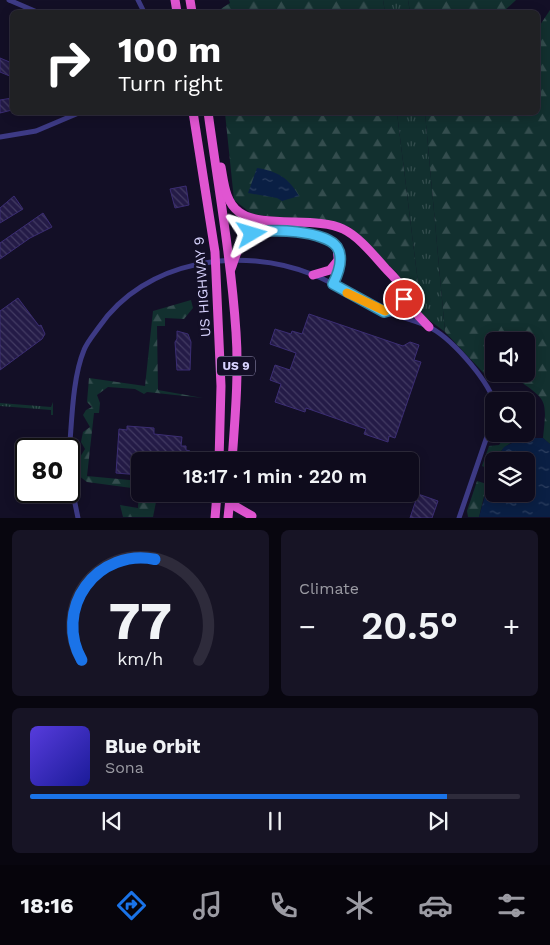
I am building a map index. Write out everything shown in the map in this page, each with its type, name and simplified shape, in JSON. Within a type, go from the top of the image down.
[{"type":"highway","name":"US HIGHWAY 9","points":[[193,115],[215,252],[221,386],[219,452]]},
{"type":"highway","name":"US HIGHWAY 9","points":[[208,115],[230,271],[236,351],[232,452]]},
{"type":"highway","points":[[209,115],[228,200],[234,209],[240,214],[255,218],[337,226],[345,229],[384,266],[404,291],[413,310],[430,326]]},
{"type":"highway","points":[[230,271],[243,241],[252,234],[264,230],[296,232],[326,239],[337,247],[340,259],[339,271],[333,284]]},
{"type":"highway","points":[[313,274],[330,270],[340,259]]},
{"type":"highway","points":[[384,312],[400,306],[404,299],[404,291]]},
{"type":"highway","points":[[215,518],[216,502]]},
{"type":"highway","points":[[228,518],[230,502]]},
{"type":"highway","points":[[232,502],[233,505],[254,517]]},
{"type":"street","points":[[9,0],[32,10]]},
{"type":"street","points":[[0,137],[36,131],[74,115]]},
{"type":"street","points":[[71,438],[77,378],[85,347],[106,316],[124,298],[159,277],[195,264],[253,260],[313,274],[384,312],[430,326],[443,336],[475,370],[491,392]]},
{"type":"street","points":[[459,518],[485,442]]},
{"type":"street","points":[[75,503],[78,518]]},
{"type":"green space","points":[[229,0],[383,0],[385,10],[219,10],[230,3]]},
{"type":"green space","points":[[383,0],[408,0],[410,10],[385,10]]},
{"type":"green space","points":[[408,0],[516,0],[505,10],[410,10]]},
{"type":"green space","points":[[550,10],[550,444],[543,438],[545,413],[542,400],[521,382],[535,382],[535,332],[485,332],[485,374],[445,332],[425,115],[540,115],[540,25]]},
{"type":"green space","points":[[225,115],[397,115],[422,315],[414,309],[397,273],[350,227],[252,214],[234,200]]},
{"type":"green space","points":[[397,115],[425,115],[445,332],[422,315]]},
{"type":"green space","points":[[191,300],[193,308],[184,319],[165,318],[165,326],[157,326],[158,390],[203,398],[147,392],[144,394],[135,389],[108,387],[97,395],[100,403],[99,413],[94,413],[87,476],[131,480],[131,488],[87,482],[80,477],[80,457],[85,449],[81,442],[83,432],[90,427],[83,415],[86,410],[92,407],[87,402],[89,378],[145,386],[153,311]]},
{"type":"green space","points":[[53,402],[53,415],[51,415],[51,410],[0,406],[0,403],[51,407]]},
{"type":"green space","points":[[501,442],[511,443],[501,452],[487,452],[489,446],[499,445]]},
{"type":"green space","points":[[477,481],[485,483],[485,492],[479,517],[468,517],[467,511]]},
{"type":"green space","points":[[138,502],[156,502],[153,517],[123,517],[120,505],[138,508]]},
{"type":"water","points":[[257,168],[282,176],[291,184],[299,196],[282,201],[277,198],[248,193]]},
{"type":"water","points":[[535,438],[543,438],[550,444],[550,517],[479,517],[485,496],[485,502],[535,502],[535,452],[501,452],[504,447],[514,442],[535,442]]},
{"type":"building","points":[[0,58],[10,62],[10,76],[0,72]]},
{"type":"building","points":[[10,98],[10,110],[0,113],[0,100]]},
{"type":"building","points":[[186,186],[189,205],[175,208],[170,189]]},
{"type":"building","points":[[14,196],[23,209],[0,223],[0,208]]},
{"type":"building","points":[[43,213],[52,227],[30,238],[0,259],[0,243]]},
{"type":"building","points":[[18,298],[39,326],[41,325],[45,334],[42,339],[0,370],[0,311]]},
{"type":"building","points":[[309,314],[403,346],[410,342],[419,345],[414,360],[421,362],[395,438],[389,436],[388,442],[364,434],[366,429],[306,408],[305,412],[275,402],[281,384],[270,380],[275,365],[290,370],[296,353],[270,344],[275,329],[291,334],[292,331],[302,334]]},
{"type":"building","points":[[177,331],[188,334],[191,342],[190,370],[177,370],[175,342]]},
{"type":"building","points":[[127,426],[154,428],[154,434],[182,437],[181,446],[186,446],[186,450],[190,452],[131,452],[131,474],[116,473],[119,429],[127,430]]},
{"type":"building","points":[[419,494],[438,501],[432,518],[410,518],[415,502],[419,502]]},
{"type":"slow traffic","points":[[347,293],[375,308],[385,311]]},
{"type":"route","points":[[252,234],[264,230],[283,231],[308,234],[326,239],[337,247],[340,255],[338,276],[333,284],[384,312],[398,308],[404,299]]}]
